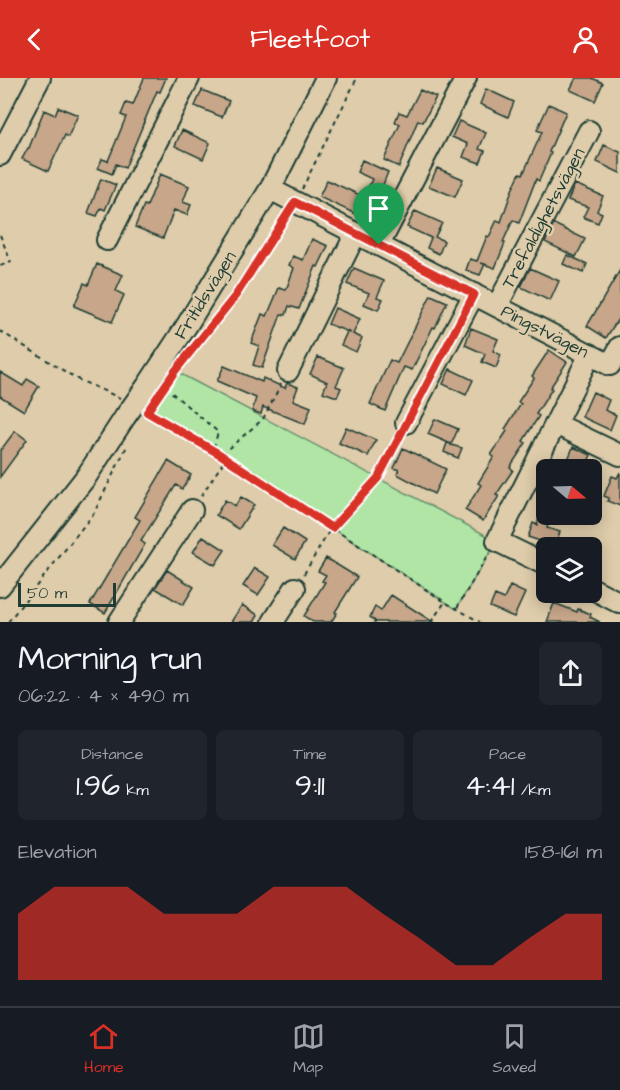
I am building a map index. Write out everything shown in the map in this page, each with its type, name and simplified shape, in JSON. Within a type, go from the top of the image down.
[{"type":"street","points":[[0,156],[40,78]]},
{"type":"street","points":[[107,240],[189,78]]},
{"type":"street","name":"Fritidsvägen","points":[[0,586],[86,477],[129,408],[155,386],[187,325],[270,189],[326,78]]},
{"type":"street","points":[[379,245],[466,78]]},
{"type":"street","name":"Trefaldighetsvägen","points":[[497,306],[589,131]]},
{"type":"street","name":"Pingstvägen","points":[[270,189],[610,365],[620,347]]},
{"type":"street","points":[[288,371],[356,233]]},
{"type":"street","points":[[406,423],[474,294]]},
{"type":"street","points":[[536,561],[497,541],[590,354]]},
{"type":"street","points":[[556,423],[620,455]]},
{"type":"street","points":[[119,622],[192,510]]},
{"type":"street","points":[[273,622],[295,588]]},
{"type":"street","points":[[602,594],[620,603]]},
{"type":"path","points":[[189,354],[236,295],[295,202],[357,78]]},
{"type":"path","points":[[0,235],[11,262],[0,266]]},
{"type":"path","points":[[0,331],[77,379],[129,408],[147,412],[213,450],[445,602],[480,622]]},
{"type":"path","points":[[221,455],[263,418],[288,371]]},
{"type":"path","points":[[155,386],[218,432],[213,450]]},
{"type":"path","points":[[295,588],[332,528],[378,478],[406,423]]},
{"type":"path","points":[[8,622],[94,513],[129,443]]},
{"type":"path","points":[[192,510],[226,458]]},
{"type":"path","points":[[456,609],[497,541]]},
{"type":"path","points":[[431,622],[445,602]]},
{"type":"green space","points":[[175,371],[497,541],[456,609],[221,455],[147,412]]},
{"type":"building","points":[[144,78],[166,78],[160,92],[157,91],[125,168],[116,164],[112,174],[98,168],[102,159],[108,161],[126,117],[121,115],[126,103],[133,105]]},
{"type":"building","points":[[576,78],[592,78],[603,83],[595,101],[570,90]]},
{"type":"building","points":[[486,89],[514,102],[508,117],[480,104]]},
{"type":"building","points":[[202,90],[229,101],[222,117],[195,106]]},
{"type":"building","points":[[420,90],[436,97],[423,122],[418,120],[399,167],[384,160],[400,124],[395,122],[399,112],[407,115]]},
{"type":"building","points":[[549,104],[566,112],[549,152],[551,153],[539,181],[536,179],[519,223],[513,220],[495,268],[485,264],[480,275],[466,270],[470,259],[477,261],[487,236],[489,237],[497,220],[501,222],[512,190],[520,173],[523,174],[542,132],[537,130]]},
{"type":"building","points":[[58,107],[78,115],[68,137],[65,135],[48,171],[22,159],[29,148],[44,110],[55,115]]},
{"type":"building","points":[[459,121],[486,133],[479,149],[485,151],[480,163],[463,157],[468,144],[452,137]]},
{"type":"building","points":[[182,130],[210,143],[203,159],[175,146]]},
{"type":"building","points":[[604,145],[620,152],[620,173],[597,162]]},
{"type":"building","points":[[362,160],[388,172],[379,195],[384,197],[373,222],[319,197],[327,180],[364,197],[372,179],[357,172]]},
{"type":"building","points":[[437,168],[463,179],[455,197],[429,186]]},
{"type":"building","points":[[160,174],[189,186],[183,202],[191,205],[187,215],[174,210],[163,238],[135,227],[144,205],[147,206]]},
{"type":"building","points":[[101,179],[116,185],[105,210],[101,208],[97,216],[88,213]]},
{"type":"building","points":[[575,184],[603,196],[597,211],[602,213],[598,223],[583,217],[588,207],[568,200]]},
{"type":"building","points":[[415,211],[442,223],[435,237],[444,241],[439,254],[427,248],[431,238],[407,227]]},
{"type":"building","points":[[554,224],[585,239],[576,257],[545,242]]},
{"type":"building","points":[[312,239],[328,246],[318,267],[316,266],[299,309],[289,306],[286,315],[281,314],[262,368],[253,365],[259,346],[251,343],[262,314],[267,316],[279,288],[286,290],[294,268],[289,265],[293,256],[303,260]]},
{"type":"building","points":[[567,255],[587,264],[583,273],[563,264]]},
{"type":"building","points":[[97,264],[123,275],[116,291],[124,295],[112,322],[74,306],[84,283],[88,285]]},
{"type":"building","points":[[354,268],[384,281],[377,297],[383,299],[378,310],[364,304],[369,293],[347,284]]},
{"type":"building","points":[[530,268],[559,281],[550,301],[521,287]]},
{"type":"building","points":[[620,270],[620,316],[606,338],[587,326]]},
{"type":"building","points":[[431,295],[447,302],[412,370],[404,367],[385,411],[370,404],[390,360],[397,363]]},
{"type":"building","points":[[335,308],[360,319],[353,334],[362,338],[356,352],[341,345],[347,332],[351,333],[328,324]]},
{"type":"building","points":[[471,328],[498,339],[493,351],[501,355],[496,368],[482,362],[485,354],[465,345]]},
{"type":"building","points":[[549,350],[567,362],[536,414],[539,416],[523,441],[526,443],[510,467],[513,470],[496,495],[499,496],[483,521],[465,510],[481,485],[478,483],[494,457],[491,455],[521,404],[518,402]]},
{"type":"building","points":[[318,357],[344,368],[336,386],[341,388],[337,397],[323,392],[327,382],[310,374]]},
{"type":"building","points":[[224,366],[262,382],[263,378],[285,388],[287,383],[298,387],[293,400],[311,407],[305,424],[263,407],[261,414],[252,411],[256,398],[217,381]]},
{"type":"building","points":[[450,369],[473,380],[466,395],[443,384]]},
{"type":"building","points":[[0,372],[23,386],[27,379],[39,386],[24,411],[0,396]]},
{"type":"building","points":[[593,392],[609,400],[605,410],[616,415],[610,430],[582,417]]},
{"type":"building","points":[[435,419],[458,429],[451,445],[462,448],[458,458],[444,452],[447,443],[451,444],[428,434]]},
{"type":"building","points":[[346,427],[376,440],[368,456],[339,443]]},
{"type":"building","points":[[15,431],[27,440],[0,477],[0,451]]},
{"type":"building","points":[[573,447],[591,455],[589,459],[568,459]]},
{"type":"building","points":[[403,448],[446,469],[434,494],[397,474],[399,470],[394,468]]},
{"type":"building","points":[[168,461],[191,475],[182,489],[176,485],[141,541],[145,544],[105,613],[90,604],[140,520],[135,517]]},
{"type":"building","points":[[620,472],[620,506],[607,501],[609,498],[604,496],[612,476],[617,478]]},
{"type":"building","points":[[241,497],[254,505],[239,529],[216,515],[225,500],[235,506]]},
{"type":"building","points":[[533,523],[548,525],[547,528],[560,532],[558,537],[536,537],[536,540],[528,537]]},
{"type":"building","points":[[283,528],[305,542],[295,559],[272,545]]},
{"type":"building","points":[[203,536],[225,550],[215,565],[193,552]]},
{"type":"building","points":[[326,558],[357,577],[331,622],[313,622],[304,616],[325,582],[322,581],[326,575],[318,571]]},
{"type":"building","points":[[255,568],[270,577],[258,595],[243,586]]},
{"type":"building","points":[[167,570],[194,587],[183,605],[155,588]]},
{"type":"building","points":[[510,586],[525,593],[514,617],[490,607],[495,595],[504,599]]},
{"type":"building","points":[[391,595],[433,622],[374,622],[370,617],[375,607],[381,611]]},
{"type":"building","points":[[554,603],[577,612],[578,609],[591,614],[590,617],[600,622],[547,622]]},
{"type":"building","points":[[242,605],[258,615],[254,622],[231,622]]},
{"type":"route","points":[[295,202],[379,245],[474,294],[378,478],[332,528],[221,455],[147,412],[175,371],[236,295],[295,202]]}]
